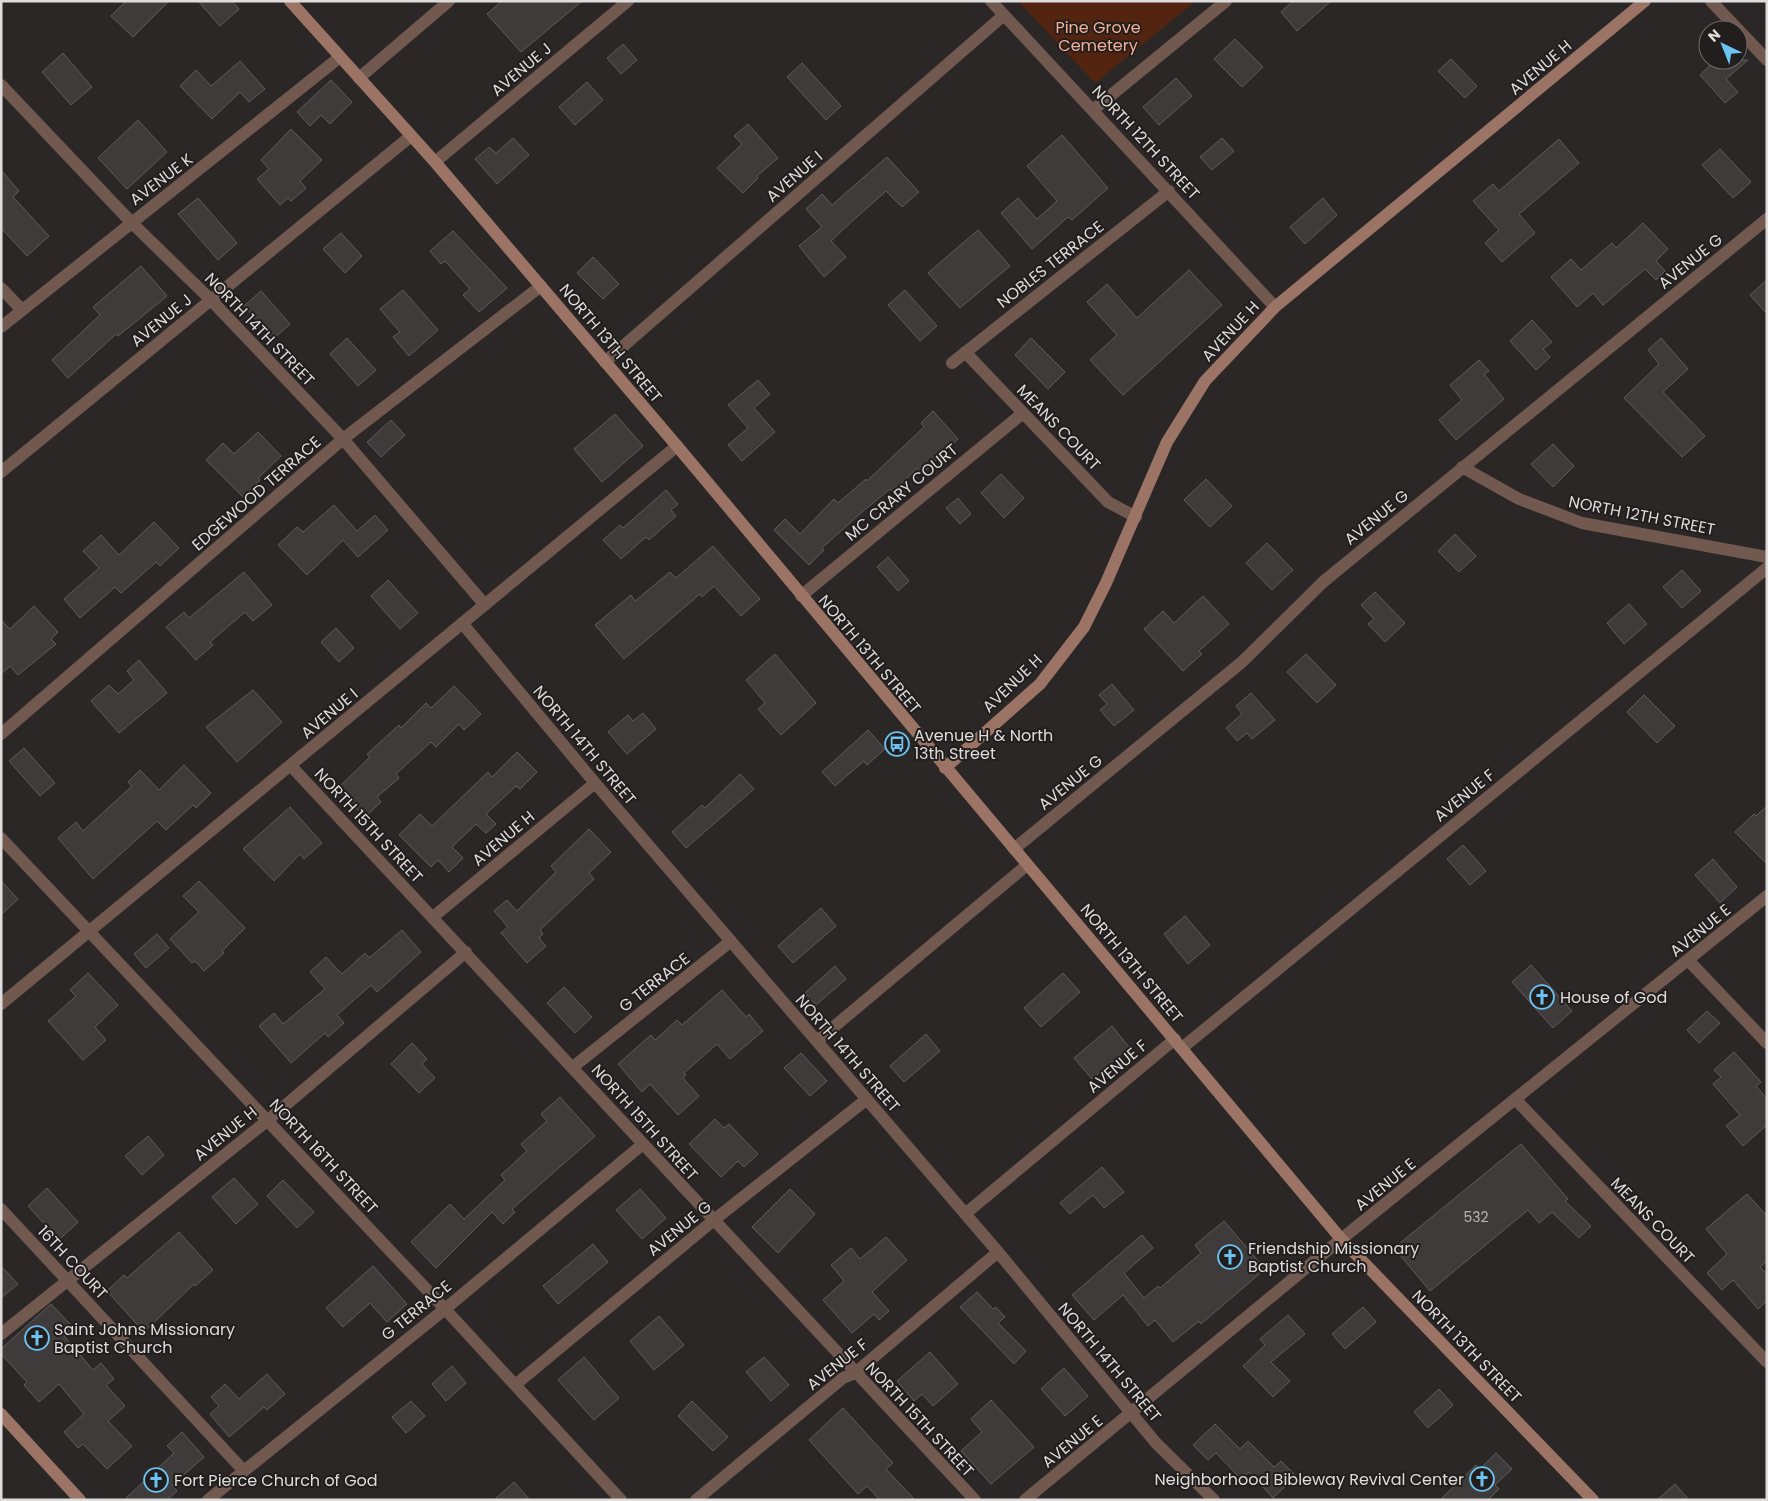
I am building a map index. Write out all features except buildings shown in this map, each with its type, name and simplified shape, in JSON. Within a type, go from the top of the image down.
[{"type":"street","name":"NORTH 13TH STREET","points":[[290,1],[435,162],[677,446],[944,768],[1178,1043],[1342,1240],[1593,1500]]},
{"type":"street","points":[[359,78],[449,1]]},
{"type":"street","name":"AVENUE J","points":[[435,162],[628,1]]},
{"type":"street","name":"NORTH 12TH STREET","points":[[991,1],[1275,307]]},
{"type":"street","points":[[1093,110],[1226,1]]},
{"type":"street","name":"AVENUE H","points":[[944,768],[1040,684],[1084,627],[1136,517],[1166,442],[1205,382],[1275,307],[1644,1]]},
{"type":"street","points":[[1710,1],[1767,60]]},
{"type":"street","name":"AVENUE I","points":[[605,362],[1004,15]]},
{"type":"street","name":"AVENUE K","points":[[1,327],[340,57]]},
{"type":"street","name":"NORTH 14TH STREET","points":[[1,85],[131,222],[212,300],[343,440],[485,605]]},
{"type":"street","name":"AVENUE J","points":[[1,472],[411,136]]},
{"type":"street","name":"NOBLES TERRACE","points":[[952,363],[1169,191]]},
{"type":"street","name":"AVENUE G","points":[[1014,849],[1242,662],[1322,582],[1767,219]]},
{"type":"street","name":"EDGEWOOD TERRACE","points":[[1,734],[343,440],[541,286]]},
{"type":"street","points":[[1,288],[22,310]]},
{"type":"street","name":"MEANS COURT","points":[[965,352],[1108,502],[1136,517]]},
{"type":"street","name":"MC CRARY COURT","points":[[801,596],[1023,413]]},
{"type":"street","name":"AVENUE I","points":[[1,1004],[677,446]]},
{"type":"street","name":"NORTH 12TH STREET","points":[[1462,467],[1519,498],[1582,523],[1767,557]]},
{"type":"street","name":"AVENUE F","points":[[965,1214],[1767,568]]},
{"type":"street","name":"NORTH 14TH STREET","points":[[462,623],[595,783],[998,1252],[1156,1443],[1214,1500]]},
{"type":"street","name":"NORTH 15TH STREET","points":[[291,766],[975,1500]]},
{"type":"street","name":"AVENUE H","points":[[433,917],[595,783]]},
{"type":"street","name":"NORTH 16TH STREET","points":[[1,838],[268,1120],[621,1500]]},
{"type":"street","points":[[817,1042],[1027,865]]},
{"type":"street","name":"AVENUE E","points":[[1025,1500],[1342,1240],[1767,896]]},
{"type":"street","name":"G TERRACE","points":[[573,1067],[731,941]]},
{"type":"street","name":"AVENUE H","points":[[1,1334],[268,1120],[466,952]]},
{"type":"street","points":[[1688,960],[1767,1043]]},
{"type":"street","name":"AVENUE G","points":[[515,1385],[714,1220],[866,1099]]},
{"type":"street","name":"MEANS COURT","points":[[1516,1100],[1767,1362]]},
{"type":"street","name":"G TERRACE","points":[[208,1500],[445,1309],[644,1144]]},
{"type":"street","name":"16TH COURT","points":[[1,1209],[243,1470]]},
{"type":"street","name":"AVENUE F","points":[[696,1500],[843,1378],[855,1373],[998,1252]]},
{"type":"street","points":[[1,1414],[80,1500]]},
{"type":"green space","name":"Pine Grove Cemetery","points":[[1018,1],[1196,1],[1095,83]]},
{"type":"place","name":"Avenue H & North 13th Street","points":[[897,744]]},
{"type":"place","name":"House of God","points":[[1542,997]]},
{"type":"place","name":"Friendship Missionary Baptist Church","points":[[1230,1257]]},
{"type":"place","name":"Saint Johns Missionary Baptist Church","points":[[37,1338]]},
{"type":"place","name":"Neighborhood Bibleway Revival Center","points":[[1482,1479]]},
{"type":"place","name":"Fort Pierce Church of God","points":[[156,1480]]}]
